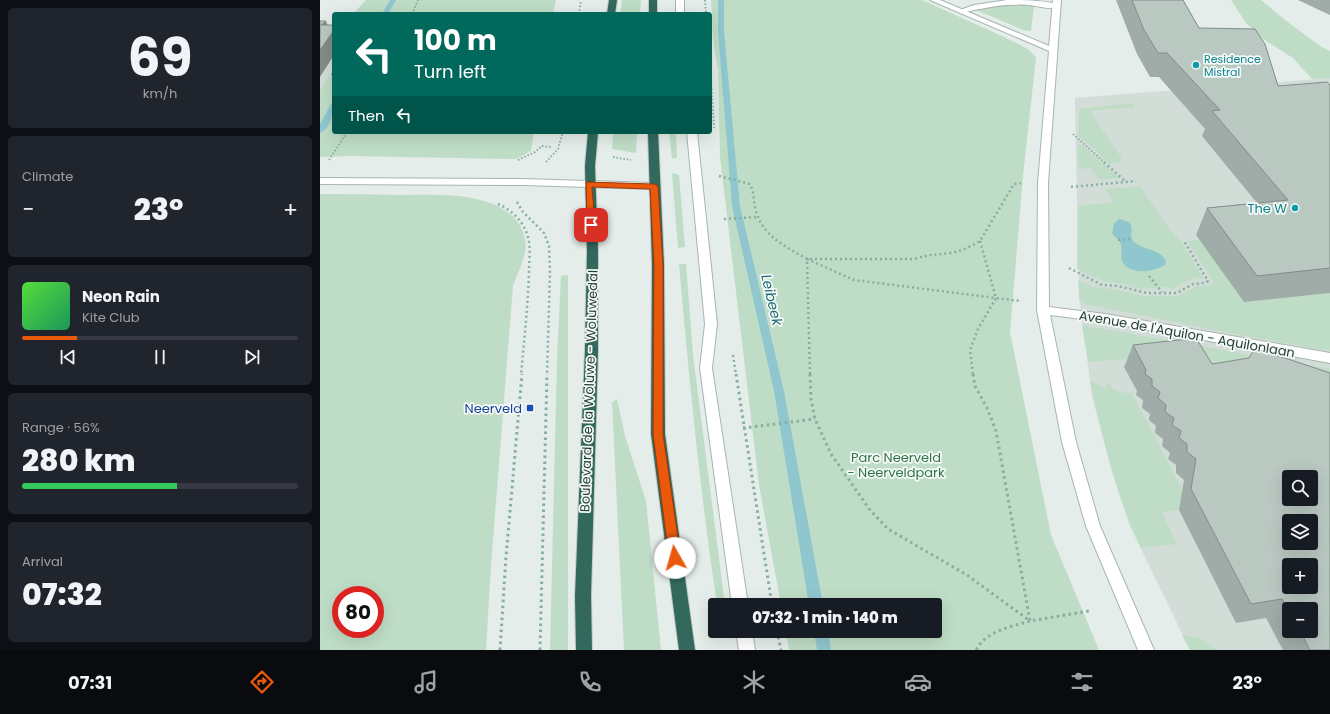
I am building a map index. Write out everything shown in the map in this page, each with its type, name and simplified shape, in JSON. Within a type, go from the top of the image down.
[{"type":"highway","points":[[611,12],[613,0]]},
{"type":"highway","points":[[653,0],[653,12]]},
{"type":"highway","name":"Boulevard de la Woluwe - Woluwedal","points":[[584,650],[583,596],[593,266],[588,184],[589,152],[593,134]]},
{"type":"highway","points":[[653,134],[658,265],[658,434],[687,650]]},
{"type":"street","points":[[680,0],[680,12]]},
{"type":"street","points":[[934,0],[1053,50]]},
{"type":"street","points":[[961,11],[999,1],[1014,0],[1056,3],[1043,183],[1043,310],[1069,442],[1093,526],[1146,650]]},
{"type":"street","points":[[692,134],[711,324],[706,368],[739,598]]},
{"type":"street","points":[[320,181],[495,182],[654,186]]},
{"type":"street","name":"Avenue de l'Aquilon - Aquilonlaan","points":[[1043,310],[1112,320],[1330,358]]},
{"type":"street","points":[[745,638],[747,650]]},
{"type":"path","points":[[413,12],[418,0]]},
{"type":"path","points":[[579,12],[581,0]]},
{"type":"path","points":[[705,0],[706,12]]},
{"type":"path","points":[[327,164],[346,134]]},
{"type":"path","points":[[1073,134],[1126,182]]},
{"type":"path","points":[[516,161],[535,152],[542,146],[552,147]]},
{"type":"path","points":[[611,157],[636,161]]},
{"type":"path","points":[[718,176],[750,184],[757,217],[764,229],[784,246],[807,259],[854,280],[1021,301]]},
{"type":"path","points":[[1071,187],[1136,181]]},
{"type":"path","points":[[807,259],[916,258],[929,254],[951,254],[980,241],[1012,187],[1019,183],[1025,183]]},
{"type":"path","points":[[491,201],[504,206],[514,214],[525,230],[529,241],[530,286],[506,558],[500,650]]},
{"type":"path","points":[[728,218],[757,217]]},
{"type":"path","points":[[1118,240],[1132,239]]},
{"type":"path","points":[[980,241],[996,298],[978,329],[970,350],[975,386],[987,408],[996,431],[1030,621]]},
{"type":"path","points":[[1069,268],[1102,285],[1118,286],[1147,293],[1177,293],[1193,284],[1205,284],[1208,282],[1184,241]]},
{"type":"path","points":[[807,259],[811,400],[816,419],[831,454],[848,481],[870,510],[888,529],[967,575],[1030,621]]},
{"type":"path","points":[[540,650],[550,272]]},
{"type":"path","points":[[1149,276],[1162,293]]},
{"type":"path","points":[[732,350],[743,428],[771,598]]},
{"type":"path","points":[[743,428],[816,419]]},
{"type":"path","points":[[976,650],[977,645],[993,632],[1030,621],[1089,610]]},
{"type":"path","points":[[778,638],[781,650]]},
{"type":"shaded area","points":[[320,29],[332,30],[332,73],[320,90]]},
{"type":"shaded area","points":[[1330,78],[1330,650],[1190,650],[1129,524],[1109,460],[1092,396],[1079,297],[1075,98]]},
{"type":"green space","points":[[366,0],[556,0],[553,12],[355,12]]},
{"type":"green space","points":[[622,0],[641,0],[640,12],[620,12]]},
{"type":"green space","name":"Parc Neerveld - Neerveldpark","points":[[711,0],[922,0],[1028,49],[1036,57],[1023,176],[1010,332],[1051,535],[1099,650],[789,650],[787,638],[942,638],[942,598],[780,598],[759,485],[720,157],[718,70],[713,38]]},
{"type":"green space","points":[[1231,0],[1261,0],[1320,46],[1330,51],[1330,78],[1312,79],[1293,58],[1266,41],[1246,23]]},
{"type":"green space","points":[[1022,4],[1034,6],[1031,31],[1023,30],[976,10],[993,5]]},
{"type":"green space","points":[[332,73],[332,134],[534,134],[531,151],[516,159],[350,156],[320,157],[320,90]]},
{"type":"green space","points":[[1133,103],[1135,107],[1090,111],[1121,157],[1121,162],[1110,164],[1078,135],[1079,109]]},
{"type":"green space","points":[[613,134],[637,134],[636,153],[612,149]]},
{"type":"green space","points":[[669,134],[676,134],[677,158],[672,158]]},
{"type":"green space","points":[[1077,146],[1083,146],[1120,178],[1100,180],[1090,168],[1079,169]]},
{"type":"green space","points":[[672,173],[679,175],[685,247],[678,248]]},
{"type":"green space","points":[[1140,186],[1168,227],[1181,241],[1203,277],[1202,279],[1194,277],[1173,289],[1165,287],[1140,289],[1123,284],[1103,281],[1077,269],[1078,206],[1114,202],[1105,189]]},
{"type":"green space","points":[[320,194],[451,195],[471,198],[490,203],[506,211],[518,222],[525,239],[526,245],[524,257],[513,286],[491,565],[486,650],[320,650]]},
{"type":"green space","points":[[1200,240],[1330,281],[1330,351],[1250,337],[1084,304],[1080,301],[1078,280],[1094,287],[1113,289],[1144,296],[1178,296],[1197,286],[1211,286],[1214,282],[1187,241]]},
{"type":"green space","points":[[679,264],[686,264],[693,355],[724,598],[716,598],[695,435]]},
{"type":"green space","points":[[568,275],[568,650],[550,650],[557,359],[561,276]]},
{"type":"green space","points":[[1082,325],[1330,369],[1330,399],[1243,370],[1186,359],[1174,355],[1088,362]]},
{"type":"green space","points":[[1090,380],[1106,389],[1106,384],[1111,385],[1112,389],[1125,393],[1132,393],[1192,508],[1162,512],[1177,544],[1141,548],[1114,480],[1097,416]]},
{"type":"green space","points":[[617,399],[625,436],[646,501],[661,650],[624,650],[612,402]]},
{"type":"green space","points":[[1182,635],[1200,638],[1216,650],[1190,650]]},
{"type":"water","points":[[1119,219],[1131,224],[1132,240],[1134,242],[1159,254],[1166,261],[1165,265],[1148,271],[1136,271],[1125,266],[1121,259],[1120,242],[1112,233],[1114,224]]},
{"type":"building","points":[[1132,0],[1183,0],[1199,28],[1255,29],[1265,44],[1278,86],[1327,82],[1330,85],[1330,268],[1257,276],[1207,208],[1288,200],[1212,111],[1220,110],[1167,53],[1158,53],[1144,30]]},
{"type":"building","points":[[320,21],[326,21],[321,25],[332,25],[332,33],[320,50]]},
{"type":"building","points":[[1196,338],[1212,364],[1249,358],[1255,348],[1330,373],[1330,650],[1310,650],[1304,638],[1318,638],[1318,602],[1284,602],[1282,599],[1251,604],[1191,489],[1196,459],[1187,452],[1187,444],[1179,438],[1181,431],[1172,425],[1174,418],[1165,412],[1166,405],[1158,398],[1160,392],[1152,386],[1152,379],[1145,374],[1146,370],[1133,345]]},
{"type":"waterway","points":[[386,12],[393,0]]},
{"type":"waterway","name":"Leibeek","points":[[721,0],[721,31],[736,206],[779,391],[815,598]]},
{"type":"waterway","points":[[320,131],[332,110]]},
{"type":"waterway","name":"Leibeek","points":[[822,638],[824,650]]},
{"type":"place","name":"Residence Mistral","points":[[1196,65]]},
{"type":"place","name":"The W","points":[[1295,208]]},
{"type":"place","name":"Neerveld","points":[[530,408]]},
{"type":"route","points":[[591,225],[588,184],[654,186],[658,265],[658,434],[675,558]]}]
